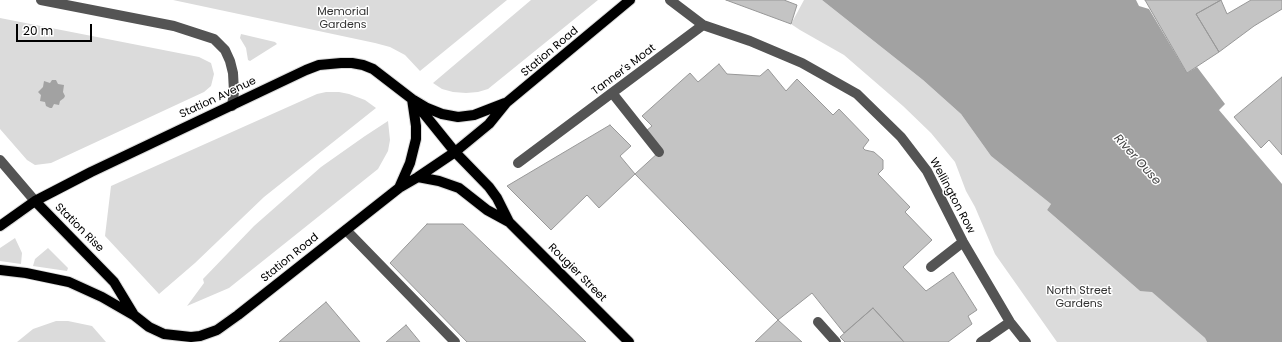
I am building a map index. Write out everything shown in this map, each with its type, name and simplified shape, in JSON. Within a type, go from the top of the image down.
[{"type":"main road","name":"Station Road","points":[[135,316],[149,327],[164,334],[191,340],[217,330],[399,188],[456,152],[489,124],[506,103],[630,0]]},
{"type":"main road","name":"Station Avenue","points":[[35,201],[91,172],[319,65],[341,63],[357,64],[373,69],[412,99]]},
{"type":"main road","name":"Station Road","points":[[412,99],[427,108],[442,114],[458,117],[474,115],[506,103]]},
{"type":"main road","name":"Station Road","points":[[399,188],[410,163],[416,139],[416,126],[412,99]]},
{"type":"main road","name":"Rougier Street","points":[[412,99],[497,198],[509,222]]},
{"type":"main road","name":"Rougier Street","points":[[418,177],[439,181],[459,188],[487,210],[509,222],[629,342]]},
{"type":"main road","points":[[0,226],[35,201]]},
{"type":"main road","name":"Station Rise","points":[[35,201],[114,282],[135,316]]},
{"type":"main road","points":[[0,270],[26,273],[69,282],[102,296],[135,316]]},
{"type":"street","points":[[42,0],[174,26],[214,39],[225,50],[230,61],[233,73],[234,92],[232,106]]},
{"type":"street","points":[[670,0],[703,25]]},
{"type":"street","name":"Wellington Row","points":[[703,25],[750,41],[802,63],[857,94],[901,136],[927,171],[963,242],[1010,322],[1026,342]]},
{"type":"street","name":"Tanner's Moat","points":[[518,163],[613,94],[703,25]]},
{"type":"street","points":[[613,94],[659,152]]},
{"type":"street","name":"Station Rise","points":[[0,160],[35,201]]},
{"type":"street","points":[[346,230],[455,342]]},
{"type":"street","points":[[931,267],[963,242]]},
{"type":"street","points":[[818,322],[836,342]]},
{"type":"street","points":[[981,342],[1010,322]]},
{"type":"green space","name":"Memorial Gardens","points":[[173,0],[507,0],[420,71],[405,55],[390,47]]},
{"type":"green space","points":[[531,0],[598,0],[488,89],[478,92],[453,92],[442,89],[433,83]]},
{"type":"green space","name":"North Street Gardens","points":[[804,0],[822,0],[923,80],[961,114],[991,156],[1051,204],[1047,210],[1140,291],[1152,291],[1205,338],[1207,342],[1057,342],[995,254],[975,207],[966,191],[955,162],[931,133],[903,106],[844,55],[791,24]]},
{"type":"green space","points":[[0,18],[199,57],[211,63],[214,74],[211,86],[204,92],[51,163],[35,165],[27,160],[0,129]]},
{"type":"green space","points":[[241,34],[275,42],[277,44],[250,61],[248,60],[246,48],[240,38]]},
{"type":"green space","points":[[326,92],[349,94],[365,100],[376,108],[264,197],[195,263],[159,294],[105,236],[111,186],[317,94]]},
{"type":"green space","points":[[388,121],[390,140],[388,151],[378,169],[229,288],[187,306],[204,283],[203,279],[254,226],[321,167]]},
{"type":"green space","points":[[15,238],[22,253],[21,264],[0,261],[0,248]]},
{"type":"green space","points":[[48,248],[68,268],[67,271],[33,266],[35,259]]},
{"type":"green space","points":[[56,321],[68,321],[92,326],[106,342],[17,342],[33,329]]},
{"type":"water","name":"River Ouse","points":[[822,0],[1136,0],[1139,6],[1149,9],[1187,73],[1197,67],[1225,104],[1219,110],[1282,184],[1282,342],[1207,342],[1205,338],[1152,292],[1140,291],[1047,210],[1051,204],[991,156],[961,114],[923,80]]},
{"type":"water","points":[[52,80],[56,80],[58,84],[64,85],[63,92],[65,96],[60,101],[59,105],[54,104],[52,108],[50,108],[46,106],[45,102],[40,101],[41,95],[38,92],[43,87],[44,81],[50,83]]},
{"type":"building","points":[[726,0],[784,0],[797,5],[791,24]]},
{"type":"building","points":[[1145,0],[1221,0],[1196,14],[1219,52],[1187,73]]},
{"type":"building","points":[[1221,0],[1227,14],[1251,0],[1282,0],[1282,9],[1254,26],[1219,52],[1196,14]]},
{"type":"building","points":[[719,64],[727,74],[760,76],[768,69],[786,91],[797,79],[833,115],[839,109],[869,140],[863,148],[874,152],[883,160],[883,169],[878,174],[910,207],[905,212],[932,240],[903,267],[926,291],[953,272],[977,310],[968,316],[972,324],[948,342],[904,342],[873,308],[844,333],[812,293],[778,320],[635,174],[659,152],[646,131],[652,126],[642,116],[690,73],[698,82]]},
{"type":"building","points":[[1282,77],[1282,155],[1269,140],[1261,148],[1234,117]]},
{"type":"building","points":[[610,125],[631,146],[620,156],[635,174],[599,208],[587,195],[551,230],[507,186]]},
{"type":"building","points":[[427,224],[463,224],[586,342],[467,342],[390,263]]},
{"type":"building","points":[[326,302],[360,342],[279,342],[287,335]]},
{"type":"building","points":[[873,308],[904,342],[845,342],[840,337]]},
{"type":"building","points":[[778,320],[802,342],[755,342]]},
{"type":"building","points":[[406,325],[420,342],[386,342]]}]
